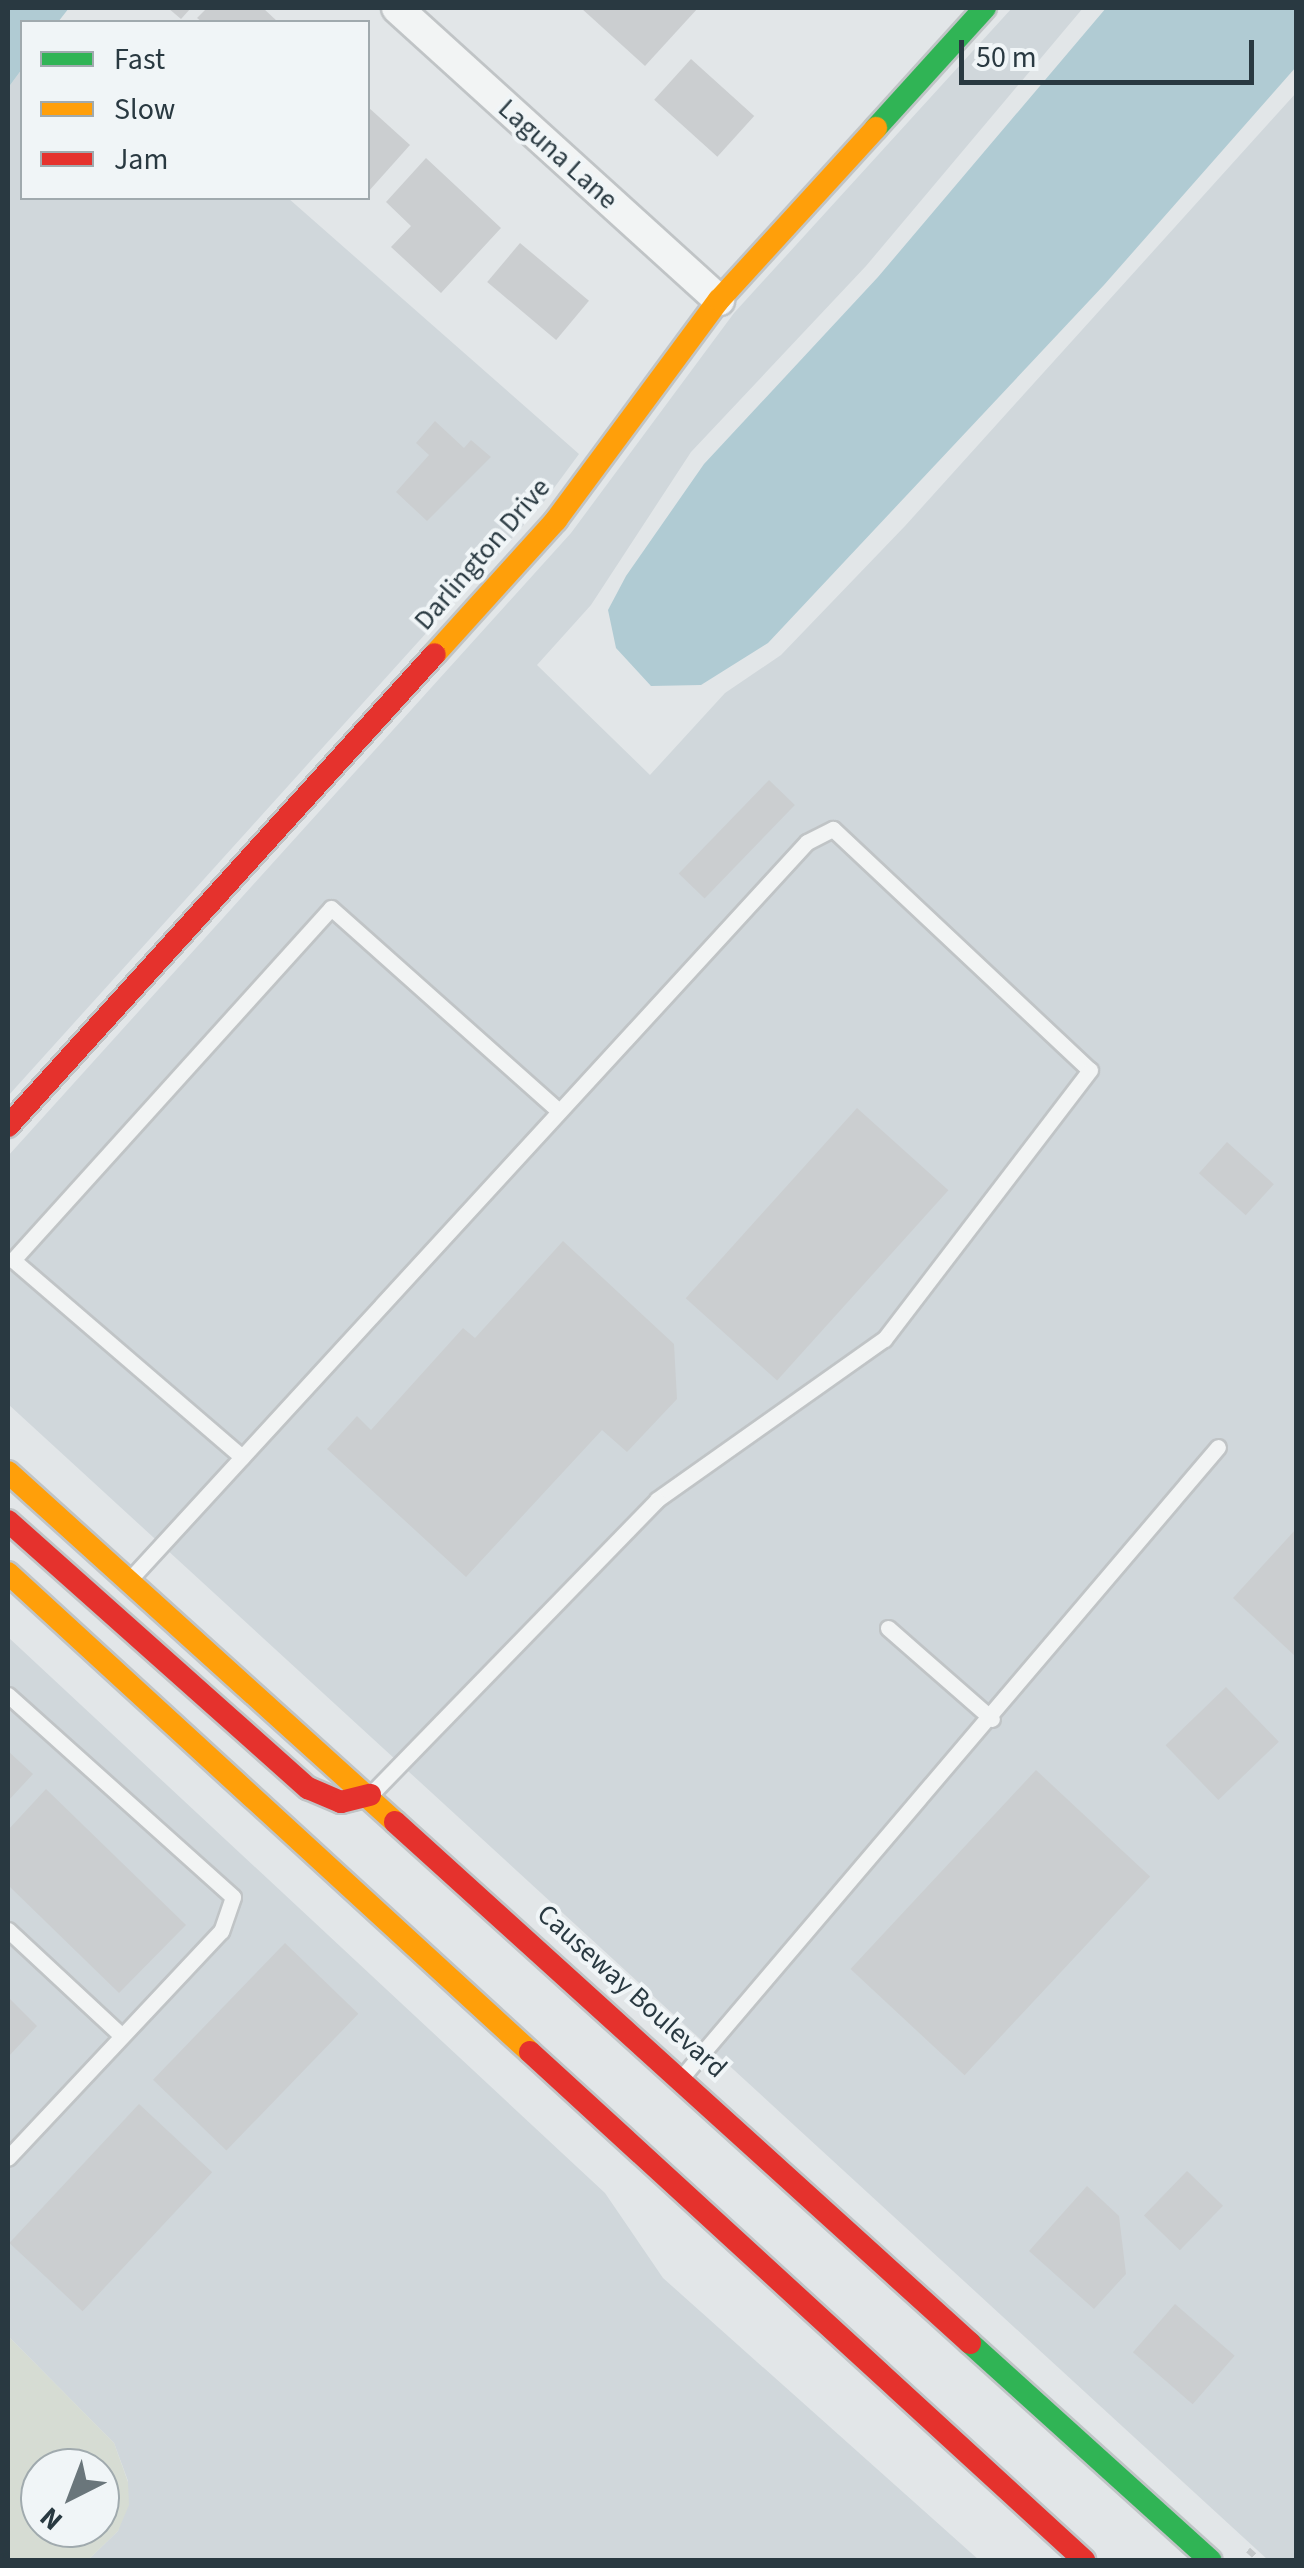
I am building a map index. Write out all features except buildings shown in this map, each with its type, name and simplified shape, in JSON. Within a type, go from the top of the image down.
[{"type":"main road","name":"Darlington Drive","points":[[8,1126],[556,520],[719,300],[984,8]]},
{"type":"main road","name":"Causeway Boulevard","points":[[8,1472],[682,2077],[1210,2560]]},
{"type":"main road","points":[[8,1521],[308,1788],[341,1802],[370,1796]]},
{"type":"main road","points":[[8,1573],[1084,2560]]},
{"type":"street","name":"Laguna Lane","points":[[397,8],[719,300]]},
{"type":"lane","points":[[129,1580],[807,842],[833,829],[1090,1070],[884,1339],[657,1500],[370,1796]]},
{"type":"lane","points":[[242,1457],[13,1260],[331,908],[559,1111]]},
{"type":"lane","points":[[682,2077],[992,1719],[1218,1447]]},
{"type":"lane","points":[[888,1628],[992,1719]]},
{"type":"lane","points":[[8,1694],[233,1898],[220,1932],[120,2034],[8,2158]]},
{"type":"lane","points":[[8,1930],[120,2034]]},
{"type":"shaded area","points":[[1012,8],[1083,8],[866,266],[691,452],[591,605],[537,665],[650,775],[725,693],[781,655],[905,526],[1296,93],[1296,2560],[1268,2560],[8,1404],[8,1156],[571,533],[734,313]]},
{"type":"shaded area","points":[[20,72],[20,200],[290,200],[579,454],[540,507],[8,1096],[8,88]]},
{"type":"shaded area","points":[[8,1637],[605,2193],[663,2278],[979,2560],[88,2560],[100,2548],[120,2548],[120,2521],[128,2481],[120,2448],[8,2336]]},
{"type":"shaded area","points":[[8,2336],[116,2448],[20,2448],[20,2548],[100,2548],[88,2560],[8,2560]]},
{"type":"shaded area","points":[[120,2460],[128,2482],[129,2505],[120,2526]]},
{"type":"water","points":[[8,8],[69,8],[60,20],[20,20],[20,72],[8,88]]},
{"type":"water","points":[[1106,8],[1296,8],[1296,67],[1104,285],[768,643],[701,685],[651,686],[616,648],[608,610],[626,576],[704,464],[878,277]]},
{"type":"traffic: fast","points":[[876,128],[985,8]]},
{"type":"traffic: fast","points":[[970,2343],[1210,2560]]},
{"type":"traffic: slow","points":[[435,654],[556,520],[719,300],[876,128]]},
{"type":"traffic: slow","points":[[8,1472],[395,1822]]},
{"type":"traffic: slow","points":[[8,1573],[530,2052]]},
{"type":"traffic: jam","points":[[8,1126],[435,654]]},
{"type":"traffic: jam","points":[[8,1521],[308,1788],[341,1802],[370,1795]]},
{"type":"traffic: jam","points":[[395,1822],[970,2343]]},
{"type":"traffic: jam","points":[[530,2052],[1084,2560]]}]
